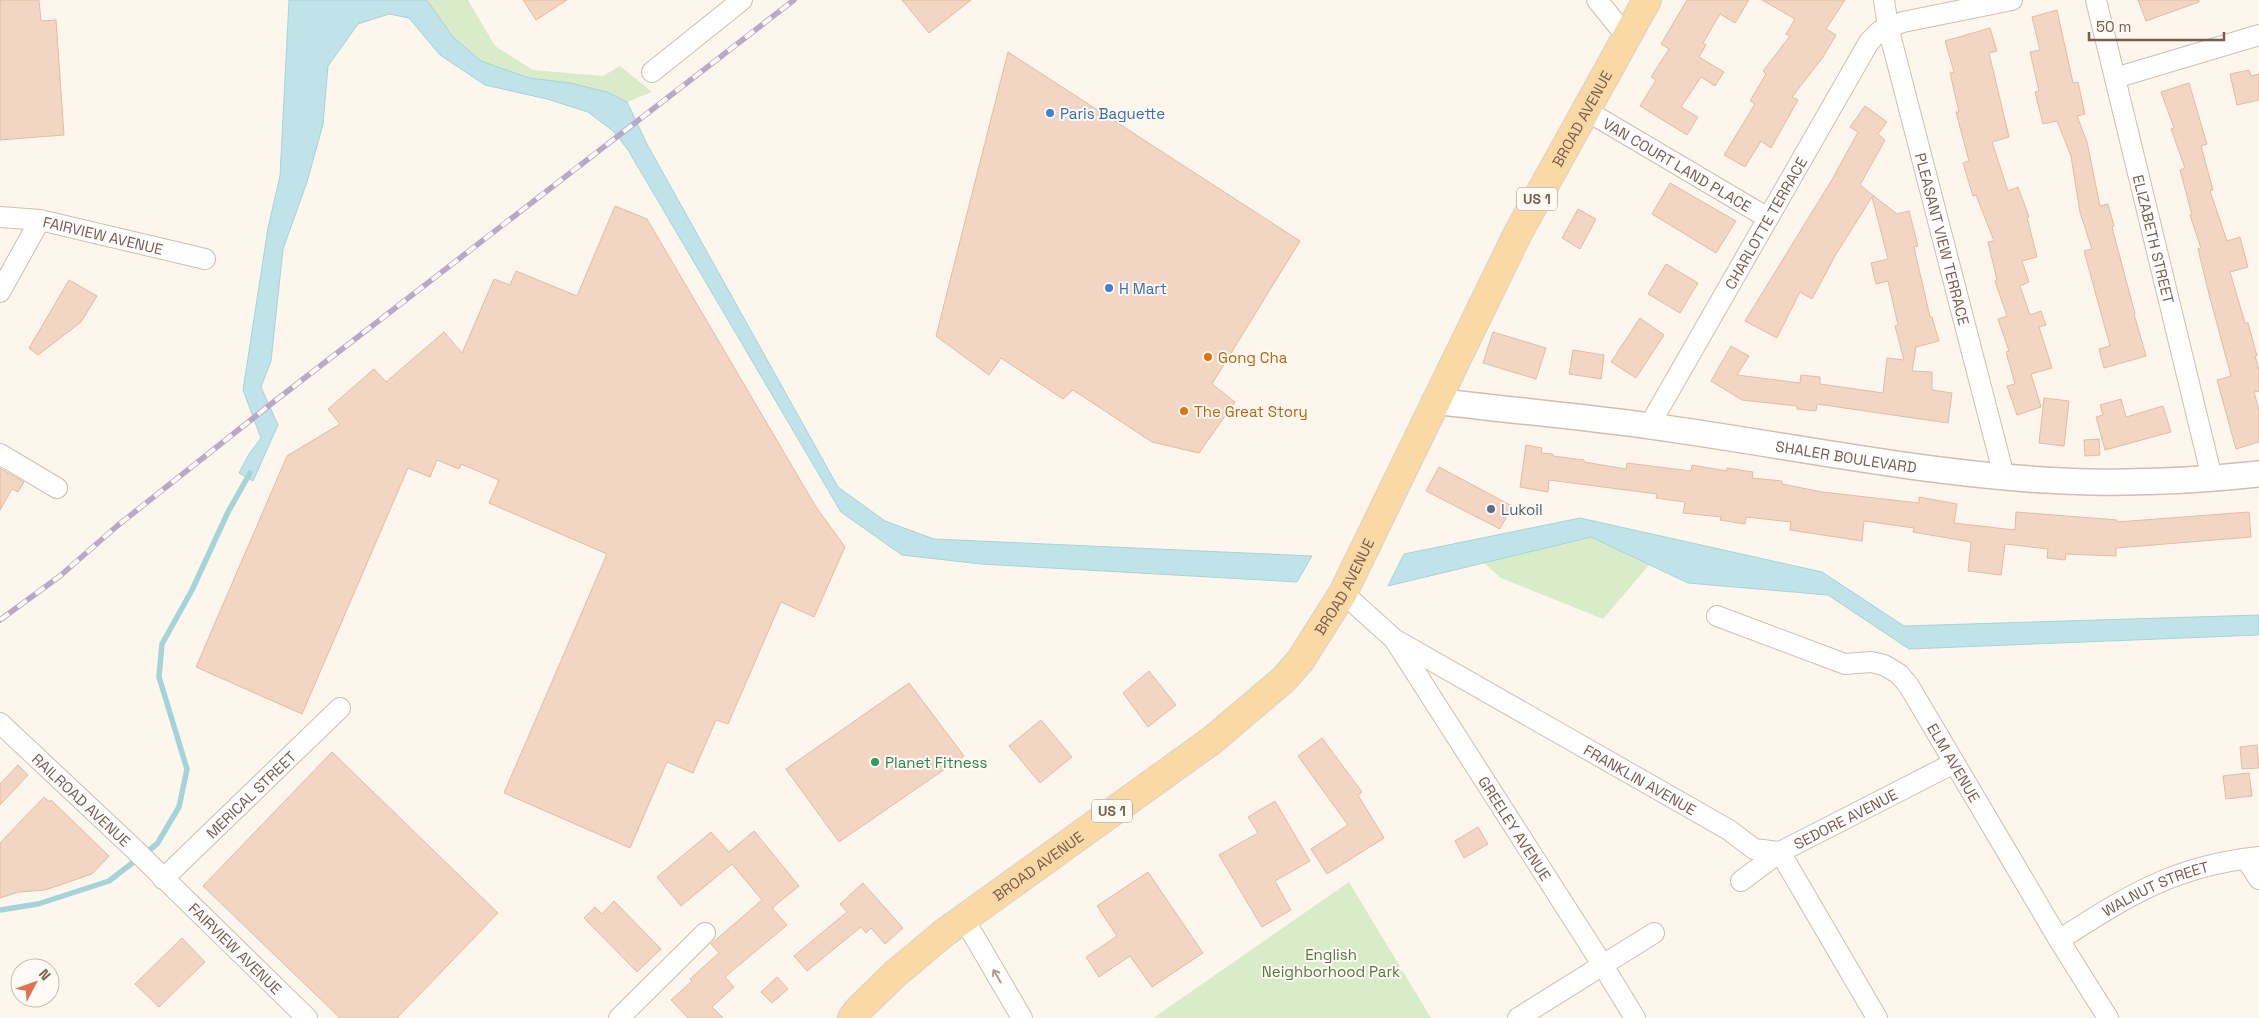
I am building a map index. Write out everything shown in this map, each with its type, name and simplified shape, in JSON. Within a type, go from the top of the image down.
[{"type":"main road","name":"BROAD AVENUE","points":[[861,1015],[895,974],[964,919],[1211,741],[1283,680],[1300,661],[1343,593],[1434,401],[1518,233],[1647,0]]},
{"type":"street","points":[[652,72],[742,0]]},
{"type":"street","points":[[1597,0],[1626,37]]},
{"type":"street","name":"PLEASANT VIEW TERRACE","points":[[1884,0],[1888,27],[2004,476]]},
{"type":"street","points":[[1888,27],[2012,0]]},
{"type":"street","name":"ELIZABETH STREET","points":[[2096,0],[2212,478]]},
{"type":"street","name":"CHARLOTTE TERRACE","points":[[1649,426],[1869,42],[1888,27]]},
{"type":"street","points":[[2115,78],[2259,35]]},
{"type":"street","name":"VAN COURT LAND PLACE","points":[[1587,111],[1768,218]]},
{"type":"street","name":"FAIRVIEW AVENUE","points":[[0,217],[40,220],[205,259]]},
{"type":"street","points":[[0,292],[40,220]]},
{"type":"street","name":"SHALER BOULEVARD","points":[[1434,401],[1649,426],[1890,463],[2004,476],[2091,482],[2160,481],[2259,474]]},
{"type":"street","points":[[0,454],[58,488]]},
{"type":"street","name":"FRANKLIN AVENUE","points":[[1343,593],[1394,639],[1729,830],[1754,849],[1780,852]]},
{"type":"street","name":"ELM AVENUE","points":[[1717,616],[1845,664],[1871,662],[1884,666],[1898,674],[1909,686],[2059,940],[2108,1018]]},
{"type":"street","name":"GREELEY AVENUE","points":[[1394,639],[1602,964],[1634,1018]]},
{"type":"street","name":"MERICAL STREET","points":[[158,873],[340,708]]},
{"type":"street","name":"RAILROAD AVENUE","points":[[0,722],[158,873]]},
{"type":"street","name":"SEDORE AVENUE","points":[[1741,882],[1780,852],[1954,763]]},
{"type":"street","points":[[1780,852],[1877,1018]]},
{"type":"street","points":[[2253,858],[2259,879]]},
{"type":"street","name":"WALNUT STREET","points":[[2059,940],[2127,897],[2159,880],[2194,868],[2253,858]]},
{"type":"street","name":"FAIRVIEW AVENUE","points":[[158,873],[307,1018]]},
{"type":"street","points":[[964,919],[1022,1018]]},
{"type":"street","points":[[619,1018],[705,933]]},
{"type":"street","points":[[1518,1018],[1654,933]]},
{"type":"green space","points":[[427,0],[468,0],[495,46],[533,70],[603,76],[620,66],[652,92],[627,102],[607,92],[570,83],[529,78],[481,61],[453,37]]},
{"type":"green space","points":[[1591,537],[1649,565],[1603,619],[1501,578],[1484,563]]},
{"type":"green space","name":"English Neighborhood Park","points":[[1349,882],[1431,1018],[1153,1018]]},
{"type":"water","points":[[289,0],[427,0],[453,37],[481,61],[529,78],[570,83],[607,92],[627,102],[648,146],[838,487],[885,521],[934,539],[1312,556],[1297,582],[981,564],[902,555],[841,512],[628,150],[613,131],[588,112],[547,99],[485,85],[440,55],[409,18],[389,14],[358,24],[328,66],[323,124],[307,182],[283,249],[271,361],[261,387],[278,425],[253,481],[239,473],[249,454],[261,438],[243,390],[268,228],[280,176]]},
{"type":"water","points":[[1580,518],[1822,572],[1904,626],[2259,615],[2259,635],[1909,649],[1828,595],[1688,583],[1591,537],[1388,586],[1404,554]]},
{"type":"building","points":[[0,0],[39,0],[41,21],[56,20],[64,135],[0,140]]},
{"type":"building","points":[[523,0],[567,0],[536,20]]},
{"type":"building","points":[[902,0],[971,0],[929,33]]},
{"type":"building","points":[[1687,0],[1749,0],[1735,23],[1720,14],[1703,43],[1706,45],[1699,57],[1724,72],[1715,86],[1701,77],[1681,107],[1698,117],[1687,135],[1640,106],[1656,80],[1651,77],[1669,49],[1661,44]]},
{"type":"building","points":[[1762,0],[1845,0],[1826,29],[1836,35],[1823,57],[1792,97],[1798,100],[1771,148],[1761,141],[1745,167],[1724,155],[1755,104],[1750,101],[1766,74],[1763,71],[1790,36],[1786,34],[1795,19]]},
{"type":"building","points":[[2138,0],[2199,0],[2199,2],[2146,21]]},
{"type":"building","points":[[2057,10],[2073,83],[2078,82],[2085,114],[2077,116],[2087,142],[2100,206],[2108,204],[2114,226],[2112,227],[2146,356],[2104,368],[2099,349],[2110,346],[2084,251],[2092,249],[2080,212],[2071,156],[2057,121],[2043,124],[2035,92],[2039,91],[2030,52],[2040,50],[2032,17]]},
{"type":"building","points":[[1990,28],[1997,51],[1989,53],[2009,137],[1992,142],[2008,191],[2018,187],[2029,217],[2027,217],[2037,257],[2022,261],[2029,282],[2020,286],[2030,315],[2041,311],[2046,325],[2039,327],[2052,368],[2031,374],[2041,407],[2017,415],[2007,386],[2015,384],[2006,352],[2009,351],[1998,319],[2007,316],[1995,281],[1997,280],[1988,242],[1994,241],[1976,195],[1973,196],[1963,163],[1969,161],[1956,112],[1959,112],[1950,73],[1954,72],[1945,41]]},
{"type":"building","name":"H Mart","points":[[1008,52],[1300,241],[1212,384],[1235,402],[1199,453],[1152,442],[1073,390],[1063,399],[1001,358],[989,375],[936,336]]},
{"type":"building","points":[[2249,70],[2251,76],[2259,74],[2259,100],[2237,105],[2230,74]]},
{"type":"building","points":[[2189,83],[2207,144],[2201,146],[2213,190],[2210,191],[2227,241],[2240,237],[2248,267],[2230,272],[2245,323],[2248,323],[2257,356],[2255,356],[2259,370],[2259,391],[2254,392],[2259,410],[2259,442],[2236,449],[2217,380],[2231,376],[2209,294],[2198,249],[2201,248],[2190,215],[2192,215],[2180,170],[2185,168],[2171,129],[2174,128],[2161,92]]},
{"type":"building","points":[[1865,106],[1887,122],[1878,134],[1885,140],[1860,185],[1897,214],[1909,211],[1918,246],[1914,247],[1930,317],[1932,317],[1939,341],[1916,347],[1912,371],[1932,372],[1932,390],[1952,393],[1948,423],[1817,404],[1816,411],[1797,409],[1797,406],[1742,400],[1711,381],[1731,346],[1749,356],[1737,375],[1800,383],[1801,375],[1820,377],[1820,384],[1883,393],[1887,358],[1904,360],[1895,326],[1898,325],[1888,281],[1876,284],[1871,263],[1888,259],[1872,197],[1835,256],[1812,299],[1800,292],[1777,338],[1745,321],[1833,178],[1858,132],[1850,127]]},
{"type":"building","points":[[1670,183],[1736,221],[1716,253],[1652,214]]},
{"type":"building","points":[[615,206],[647,219],[816,507],[845,547],[814,617],[781,602],[728,724],[716,720],[693,773],[667,762],[630,848],[504,793],[607,554],[489,503],[499,480],[461,464],[459,469],[437,460],[430,477],[408,468],[302,714],[196,667],[287,456],[340,424],[328,409],[374,369],[386,382],[444,332],[462,353],[494,279],[510,285],[516,271],[577,296]]},
{"type":"building","points":[[1578,209],[1596,219],[1580,249],[1562,238]]},
{"type":"building","points":[[1666,264],[1698,283],[1680,313],[1648,294]]},
{"type":"building","points":[[69,280],[97,296],[81,322],[38,355],[29,348]]},
{"type":"building","points":[[1640,318],[1664,335],[1636,378],[1611,362]]},
{"type":"building","points":[[1493,332],[1546,348],[1536,379],[1483,363]]},
{"type":"building","points":[[1573,350],[1604,355],[1601,379],[1569,374]]},
{"type":"building","points":[[2044,398],[2069,401],[2064,446],[2039,443]]},
{"type":"building","points":[[2121,399],[2126,417],[2163,406],[2171,432],[2105,450],[2096,417],[2103,415],[2100,405]]},
{"type":"building","points":[[2099,439],[2100,455],[2085,456],[2084,440]]},
{"type":"building","points":[[1526,445],[1542,448],[1541,453],[1553,454],[1553,456],[1626,469],[1627,463],[1691,471],[1692,465],[1727,471],[1727,468],[1753,472],[1752,478],[1782,481],[1782,484],[1822,492],[1919,503],[1919,497],[1957,504],[1954,523],[2015,530],[2016,512],[2117,520],[2117,522],[2249,512],[2251,537],[2116,548],[2116,556],[2066,554],[2065,560],[2047,558],[2048,549],[2005,544],[2001,575],[1968,571],[1971,542],[1913,532],[1914,528],[1864,521],[1862,541],[1790,530],[1791,522],[1746,517],[1745,524],[1720,520],[1721,517],[1683,513],[1685,502],[1656,498],[1657,494],[1549,480],[1548,492],[1520,487]]},
{"type":"building","points":[[1439,467],[1512,506],[1500,529],[1426,491]]},
{"type":"building","points":[[0,468],[24,482],[18,492],[12,489],[0,510]]},
{"type":"building","points":[[1149,671],[1176,705],[1148,727],[1123,693]]},
{"type":"building","name":"Planet Fitness","points":[[909,683],[964,756],[839,842],[786,769]]},
{"type":"building","points":[[1041,720],[1072,757],[1040,783],[1009,746]]},
{"type":"building","points":[[1322,738],[1362,792],[1358,795],[1384,838],[1327,874],[1311,849],[1348,825],[1298,756]]},
{"type":"building","points":[[2257,745],[2259,768],[2242,769],[2240,747]]},
{"type":"building","points":[[332,752],[498,913],[397,1018],[340,1018],[203,886]]},
{"type":"building","points":[[18,765],[28,775],[0,805],[0,784]]},
{"type":"building","points":[[2249,773],[2252,796],[2226,799],[2223,776]]},
{"type":"building","points":[[44,797],[50,802],[51,800],[109,856],[92,874],[45,890],[19,892],[0,898],[0,843]]},
{"type":"building","points":[[1275,801],[1310,861],[1275,881],[1291,910],[1262,927],[1219,855],[1258,833],[1248,817]]},
{"type":"building","points":[[1478,827],[1488,844],[1464,858],[1455,841]]},
{"type":"building","points":[[754,831],[799,886],[772,908],[787,925],[725,977],[734,987],[712,1007],[723,1018],[688,1018],[671,1000],[692,981],[690,979],[719,953],[711,944],[762,900],[732,864],[681,906],[657,877],[711,832],[729,852]]},
{"type":"building","points":[[1148,872],[1203,953],[1152,987],[1130,956],[1099,977],[1086,957],[1117,936],[1097,906]]},
{"type":"building","points":[[863,883],[903,928],[885,944],[871,928],[866,933],[861,927],[807,971],[794,956],[847,912],[840,904]]},
{"type":"building","points":[[614,901],[661,949],[637,972],[584,918],[595,907],[602,914]]},
{"type":"building","points":[[182,938],[205,962],[159,1007],[135,984]]},
{"type":"building","points":[[777,977],[788,989],[772,1003],[761,992]]},
{"type":"waterway","points":[[0,910],[38,904],[109,881],[157,844],[179,807],[187,769],[159,677],[162,644],[192,590],[228,512],[250,473]]},
{"type":"railway","points":[[0,620],[60,576],[117,526],[271,404],[794,0]]},
{"type":"place","name":"Paris Baguette","points":[[1050,113]]},
{"type":"place","name":"H Mart","points":[[1109,288]]},
{"type":"place","name":"Gong Cha","points":[[1208,357]]},
{"type":"place","name":"The Great Story","points":[[1184,411]]},
{"type":"place","name":"Lukoil","points":[[1491,509]]},
{"type":"place","name":"Planet Fitness","points":[[875,762]]}]
